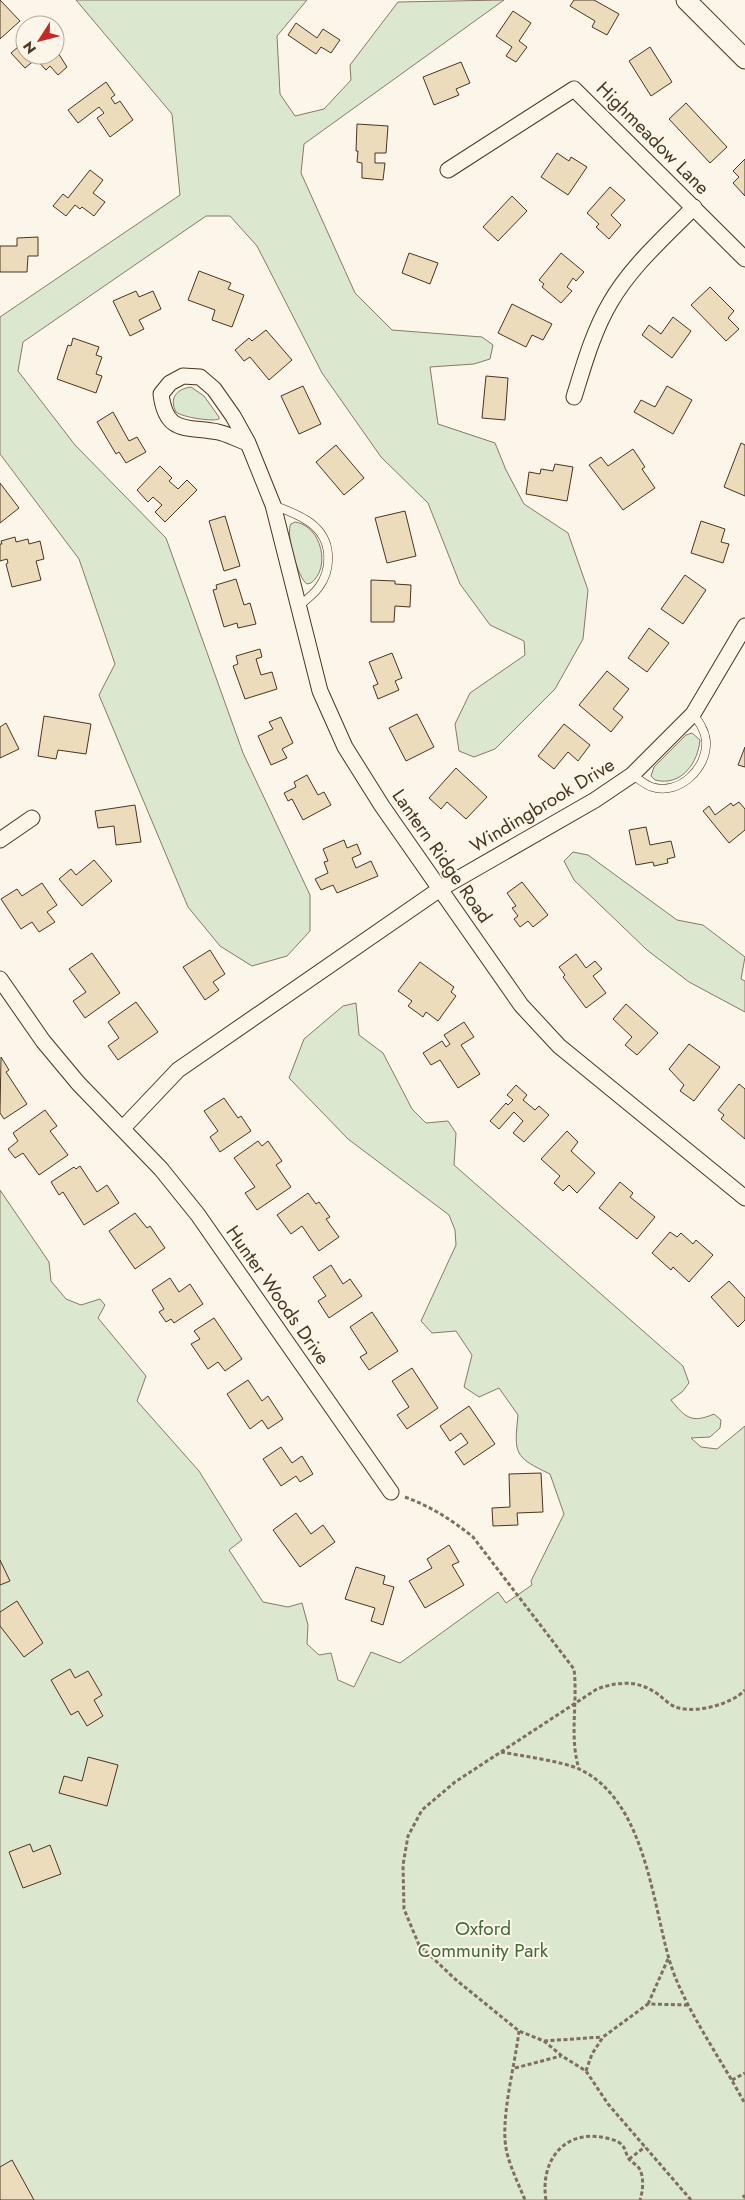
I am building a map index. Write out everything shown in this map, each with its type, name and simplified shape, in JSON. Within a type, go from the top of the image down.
[{"type":"street","points":[[686,0],[745,60]]},
{"type":"street","name":"Highmeadow Lane","points":[[448,170],[574,89],[745,259]]},
{"type":"street","points":[[574,397],[596,331],[610,302],[630,273],[694,207]]},
{"type":"street","name":"Lantern Ridge Road","points":[[248,443],[219,432],[185,429],[172,423],[163,409],[161,394],[170,383],[183,376],[200,377],[214,389],[233,416],[248,443],[273,505],[320,691],[345,747],[382,806],[521,1005],[559,1046],[745,1198]]},
{"type":"street","name":"Windingbrook Drive","points":[[440,889],[595,800],[632,775],[693,714],[745,626]]},
{"type":"street","points":[[0,840],[32,818]]},
{"type":"street","points":[[123,1128],[178,1070],[440,889]]},
{"type":"street","name":"Hunter Woods Drive","points":[[0,979],[43,1041],[78,1083],[161,1169],[198,1215],[391,1492]]},
{"type":"lane","points":[[273,505],[299,515],[317,527],[327,546],[329,568],[319,587],[299,606]]},
{"type":"lane","points":[[632,775],[652,787],[668,788],[686,781],[698,770],[704,756],[706,741],[703,728],[693,714]]},
{"type":"path","points":[[391,1492],[423,1504],[456,1523],[473,1537],[574,1669],[576,1702],[573,1719],[575,1757],[579,1769]]},
{"type":"path","points":[[691,2200],[608,2104],[586,2071],[562,2056],[544,2041],[519,2032],[455,1979],[419,1945],[404,1909],[403,1865],[408,1836],[422,1810],[455,1782],[597,1689],[623,1682],[648,1687],[678,1708],[695,1708],[732,1702],[745,1690]]},
{"type":"path","points":[[501,1752],[579,1769],[607,1791],[624,1813],[637,1834],[668,1958],[689,2005],[745,2104]]},
{"type":"path","points":[[586,2071],[592,2054],[602,2037],[648,2004],[668,1958]]},
{"type":"path","points":[[648,2004],[689,2005]]},
{"type":"path","points":[[519,2032],[515,2068],[506,2116],[506,2137],[507,2153],[525,2200]]},
{"type":"path","points":[[544,2041],[602,2037]]},
{"type":"path","points":[[515,2068],[562,2056]]},
{"type":"path","points":[[732,2080],[745,2073]]},
{"type":"path","points":[[546,2200],[544,2186],[546,2171],[552,2157],[563,2146],[577,2138],[593,2136],[608,2138],[622,2145],[629,2159],[640,2168],[643,2182],[640,2200]]},
{"type":"path","points":[[629,2159],[645,2147]]},
{"type":"green space","points":[[76,0],[307,0],[277,36],[280,94],[295,116],[324,109],[351,80],[350,65],[398,2],[504,0],[304,144],[301,173],[355,293],[392,330],[482,337],[493,345],[490,359],[474,364],[430,367],[438,424],[495,443],[506,470],[524,504],[568,533],[588,590],[583,639],[555,689],[495,749],[474,757],[459,751],[455,724],[470,693],[525,655],[524,641],[490,625],[460,584],[428,503],[381,457],[322,373],[257,246],[230,216],[206,216],[23,342],[18,371],[75,445],[166,538],[243,753],[310,895],[310,931],[287,956],[252,966],[220,946],[188,907],[99,695],[115,664],[79,559],[0,454],[0,317],[180,195],[172,114]]},
{"type":"green space","points":[[191,387],[204,396],[219,419],[210,420],[184,416],[176,412],[173,403],[175,395],[181,390]]},
{"type":"green space","points":[[295,522],[304,525],[312,531],[321,548],[321,568],[311,583],[307,584],[296,565],[291,545],[290,529],[291,524]]},
{"type":"green space","points":[[692,733],[700,740],[699,748],[696,757],[687,771],[673,780],[655,780],[651,776],[654,767],[686,735]]},
{"type":"green space","points":[[573,852],[588,855],[677,920],[703,925],[745,957],[741,979],[745,981],[745,1012],[689,982],[647,950],[574,880],[564,861]]},
{"type":"green space","name":"Oxford Community Park","points":[[356,1003],[359,1035],[383,1053],[412,1109],[426,1123],[448,1121],[456,1133],[454,1165],[683,1366],[689,1383],[682,1392],[671,1400],[680,1411],[689,1417],[700,1418],[714,1414],[721,1420],[720,1428],[710,1437],[691,1438],[701,1447],[717,1449],[745,1426],[745,2200],[0,2200],[0,1190],[49,1262],[51,1281],[66,1299],[81,1305],[100,1299],[105,1305],[98,1318],[146,1376],[137,1401],[199,1471],[242,1540],[229,1550],[263,1602],[288,1607],[302,1603],[308,1625],[307,1644],[319,1655],[331,1653],[338,1680],[354,1687],[371,1652],[400,1663],[498,1592],[506,1603],[532,1585],[531,1581],[564,1514],[550,1474],[529,1463],[519,1453],[516,1438],[518,1415],[499,1388],[479,1397],[464,1387],[472,1355],[456,1331],[432,1333],[421,1321],[456,1245],[455,1230],[449,1215],[348,1139],[289,1078],[304,1039],[343,1006]]},
{"type":"building","points":[[0,0],[15,16],[15,26],[0,39]]},
{"type":"building","points":[[574,0],[594,0],[619,14],[607,35],[592,27],[595,21],[570,6]]},
{"type":"building","points":[[513,11],[531,23],[519,41],[527,47],[516,62],[506,56],[512,47],[496,36]]},
{"type":"building","points":[[296,23],[317,38],[323,29],[340,40],[331,53],[321,47],[316,54],[288,35]]},
{"type":"building","points":[[650,47],[672,82],[651,96],[629,61]]},
{"type":"building","points":[[461,62],[470,83],[456,89],[459,95],[434,105],[423,77]]},
{"type":"building","points":[[65,64],[67,67],[58,75],[50,66],[46,70],[41,65]]},
{"type":"building","points":[[106,82],[115,95],[111,98],[115,104],[120,101],[133,120],[110,137],[97,118],[104,113],[99,107],[78,123],[68,110]]},
{"type":"building","points":[[686,103],[727,147],[710,163],[669,119]]},
{"type":"building","points":[[357,124],[388,126],[386,153],[375,153],[375,163],[385,163],[383,180],[362,178],[362,163],[357,162]]},
{"type":"building","points":[[557,153],[569,161],[571,157],[587,167],[568,195],[541,177]]},
{"type":"building","points":[[745,159],[745,196],[733,183],[739,177],[733,171]]},
{"type":"building","points":[[90,170],[103,180],[93,193],[105,202],[94,216],[82,207],[80,209],[75,205],[66,216],[53,206],[63,194],[68,198]]},
{"type":"building","points":[[610,187],[625,200],[611,215],[621,225],[609,239],[596,227],[599,224],[587,213]]},
{"type":"building","points":[[512,196],[527,211],[498,241],[483,227]]},
{"type":"building","points":[[38,237],[38,256],[28,256],[27,272],[0,272],[0,246],[17,246],[17,238]]},
{"type":"building","points":[[409,253],[438,263],[430,284],[402,273]]},
{"type":"building","points":[[561,253],[584,272],[576,281],[573,278],[567,287],[572,291],[561,303],[542,287],[544,284],[539,280]]},
{"type":"building","points":[[199,271],[231,283],[228,289],[244,295],[232,327],[212,320],[215,310],[188,300]]},
{"type":"building","points":[[710,287],[734,311],[728,318],[739,329],[726,341],[691,305]]},
{"type":"building","points":[[136,291],[139,297],[153,291],[161,309],[139,320],[144,329],[130,336],[113,301]]},
{"type":"building","points":[[512,304],[552,324],[543,340],[532,335],[526,347],[498,333]]},
{"type":"building","points":[[673,317],[691,331],[672,358],[642,335],[649,325],[661,334]]},
{"type":"building","points":[[266,330],[292,360],[269,380],[250,357],[244,361],[235,350],[249,338],[252,341]]},
{"type":"building","points":[[73,338],[99,347],[96,355],[102,357],[96,374],[102,376],[96,393],[57,379],[68,345],[71,346]]},
{"type":"building","points":[[486,376],[508,378],[505,420],[482,418]]},
{"type":"building","points":[[303,386],[321,424],[299,434],[281,396]]},
{"type":"building","points":[[667,386],[692,400],[673,434],[634,412],[641,400],[655,407]]},
{"type":"building","points":[[113,412],[129,441],[137,437],[146,452],[126,463],[119,452],[116,454],[97,422]]},
{"type":"building","points":[[741,443],[745,445],[745,496],[724,487]]},
{"type":"building","points":[[336,445],[364,478],[344,495],[316,462]]},
{"type":"building","points":[[633,449],[645,467],[642,469],[655,488],[623,510],[589,465],[601,457],[608,466]]},
{"type":"building","points":[[555,464],[573,467],[567,501],[526,494],[529,472],[540,474],[541,469],[553,471]]},
{"type":"building","points":[[160,466],[172,478],[169,481],[178,489],[187,480],[197,490],[165,522],[155,512],[162,505],[153,497],[148,502],[137,490]]},
{"type":"building","points":[[0,483],[19,508],[0,523]]},
{"type":"building","points":[[405,511],[416,556],[387,563],[375,518]]},
{"type":"building","points":[[225,516],[240,566],[224,571],[209,521]]},
{"type":"building","points":[[701,521],[725,529],[721,542],[729,544],[723,563],[691,553]]},
{"type":"building","points":[[15,537],[16,542],[28,539],[29,544],[40,541],[44,559],[36,561],[41,580],[12,587],[6,564],[8,563],[7,559],[0,561],[0,544],[2,544],[1,541]]},
{"type":"building","points":[[685,575],[706,590],[683,624],[661,609]]},
{"type":"building","points":[[236,579],[244,605],[250,603],[256,624],[238,628],[237,623],[224,627],[213,590],[217,589],[216,585]]},
{"type":"building","points":[[371,580],[395,581],[395,584],[411,585],[410,607],[395,606],[394,622],[371,622]]},
{"type":"building","points":[[649,628],[669,643],[647,672],[628,658]]},
{"type":"building","points":[[260,649],[262,657],[256,659],[261,675],[272,672],[277,689],[245,699],[233,666],[238,664],[236,656]]},
{"type":"building","points":[[392,653],[402,678],[395,681],[399,690],[378,699],[373,686],[378,684],[369,662]]},
{"type":"building","points":[[607,671],[629,689],[613,709],[623,717],[611,732],[579,705]]},
{"type":"building","points":[[417,714],[434,747],[406,761],[389,728]]},
{"type":"building","points":[[44,716],[91,724],[86,754],[58,750],[56,759],[38,756]]},
{"type":"building","points":[[281,717],[293,743],[282,749],[287,758],[271,765],[258,736],[273,729],[269,722]]},
{"type":"building","points":[[6,723],[19,749],[0,758],[0,727]]},
{"type":"building","points":[[564,724],[590,745],[578,761],[568,752],[554,769],[538,756]]},
{"type":"building","points":[[745,747],[745,767],[738,765]]},
{"type":"building","points":[[456,768],[487,797],[466,819],[447,802],[441,809],[429,798]]},
{"type":"building","points":[[307,775],[318,795],[324,792],[331,805],[303,820],[292,799],[288,801],[284,793],[296,787],[294,782]]},
{"type":"building","points":[[739,802],[745,809],[745,830],[729,843],[703,811],[709,806],[715,815],[731,803],[733,806]]},
{"type":"building","points":[[135,805],[141,842],[116,845],[114,826],[98,828],[95,811]]},
{"type":"building","points":[[646,827],[650,845],[671,841],[675,857],[667,859],[668,863],[654,866],[653,862],[636,865],[629,830]]},
{"type":"building","points":[[344,840],[347,848],[357,844],[361,854],[352,858],[356,868],[371,861],[378,876],[337,893],[333,885],[321,890],[315,879],[328,873],[324,862],[328,861],[323,849]]},
{"type":"building","points":[[94,860],[112,881],[82,906],[59,879],[71,869],[76,875]]},
{"type":"building","points":[[522,882],[548,915],[533,927],[528,921],[520,927],[514,919],[518,916],[512,908],[516,906],[507,893]]},
{"type":"building","points":[[42,883],[57,905],[47,912],[55,922],[39,932],[32,922],[21,929],[1,899],[17,889],[22,896]]},
{"type":"building","points":[[210,950],[225,974],[213,982],[219,990],[205,1000],[183,967]]},
{"type":"building","points":[[92,953],[120,993],[85,1018],[73,1001],[86,992],[69,969]]},
{"type":"building","points":[[576,954],[586,968],[595,961],[602,969],[593,976],[606,993],[586,1008],[563,977],[565,975],[559,967]]},
{"type":"building","points":[[420,962],[454,987],[451,992],[456,996],[438,1021],[426,1012],[423,1017],[408,1006],[412,1001],[398,991]]},
{"type":"building","points":[[136,1002],[158,1032],[118,1060],[108,1046],[119,1038],[108,1022]]},
{"type":"building","points":[[626,1004],[658,1033],[637,1055],[625,1045],[632,1037],[613,1019]]},
{"type":"building","points":[[464,1022],[474,1037],[461,1045],[480,1074],[458,1088],[440,1060],[431,1065],[423,1053],[442,1041],[446,1047],[450,1044],[444,1035]]},
{"type":"building","points":[[689,1044],[720,1067],[694,1101],[680,1091],[684,1085],[669,1069]]},
{"type":"building","points":[[1,1057],[9,1070],[6,1072],[27,1104],[4,1119],[0,1113]]},
{"type":"building","points":[[739,1084],[745,1089],[745,1139],[721,1119],[724,1115],[718,1110]]},
{"type":"building","points":[[516,1085],[527,1095],[523,1100],[535,1110],[539,1106],[549,1115],[524,1142],[513,1133],[523,1121],[514,1112],[499,1129],[490,1121],[506,1103],[508,1105],[513,1100],[507,1095]]},
{"type":"building","points":[[224,1098],[238,1118],[241,1116],[251,1131],[220,1152],[210,1137],[218,1131],[204,1111]]},
{"type":"building","points":[[45,1110],[57,1126],[50,1131],[68,1155],[39,1175],[23,1153],[15,1158],[8,1149],[18,1141],[13,1133]]},
{"type":"building","points":[[567,1131],[578,1142],[571,1151],[595,1173],[577,1193],[569,1185],[563,1191],[554,1183],[560,1176],[541,1159]]},
{"type":"building","points":[[258,1141],[262,1146],[268,1141],[282,1161],[276,1165],[291,1187],[257,1210],[245,1193],[255,1187],[234,1158]]},
{"type":"building","points":[[80,1166],[97,1192],[107,1185],[119,1203],[84,1225],[63,1192],[59,1195],[51,1182],[74,1167],[76,1169]]},
{"type":"building","points":[[620,1182],[633,1193],[630,1197],[655,1217],[637,1239],[599,1208]]},
{"type":"building","points":[[308,1193],[316,1204],[319,1202],[330,1217],[326,1219],[339,1237],[319,1251],[302,1226],[291,1234],[277,1215]]},
{"type":"building","points":[[135,1213],[147,1228],[150,1226],[165,1248],[135,1269],[109,1231]]},
{"type":"building","points":[[670,1232],[677,1237],[681,1233],[693,1244],[696,1240],[713,1255],[689,1282],[673,1267],[671,1270],[652,1253]]},
{"type":"building","points":[[331,1265],[343,1284],[350,1279],[362,1296],[329,1318],[318,1301],[326,1296],[313,1277]]},
{"type":"building","points":[[170,1278],[179,1292],[190,1284],[203,1304],[174,1323],[171,1319],[166,1322],[159,1312],[164,1309],[152,1290]]},
{"type":"building","points":[[729,1281],[745,1298],[745,1320],[738,1327],[711,1297]]},
{"type":"building","points":[[372,1312],[398,1351],[369,1370],[360,1357],[367,1353],[350,1327]]},
{"type":"building","points":[[214,1318],[242,1359],[225,1371],[218,1362],[208,1369],[191,1344],[200,1339],[194,1331]]},
{"type":"building","points":[[412,1368],[438,1408],[407,1429],[397,1415],[409,1407],[392,1381]]},
{"type":"building","points":[[248,1380],[262,1401],[268,1396],[283,1419],[268,1429],[262,1420],[250,1429],[227,1394]]},
{"type":"building","points":[[469,1406],[495,1444],[464,1465],[455,1452],[468,1443],[461,1433],[450,1441],[440,1426]]},
{"type":"building","points":[[281,1447],[292,1463],[302,1456],[313,1474],[300,1482],[296,1476],[281,1486],[263,1459]]},
{"type":"building","points":[[541,1473],[543,1512],[517,1513],[518,1525],[493,1526],[492,1508],[510,1507],[509,1474]]},
{"type":"building","points":[[296,1513],[311,1534],[323,1525],[335,1542],[300,1567],[273,1530]]},
{"type":"building","points":[[449,1545],[459,1562],[452,1565],[464,1585],[425,1608],[409,1581],[432,1568],[427,1559]]},
{"type":"building","points":[[0,1560],[10,1581],[0,1585]]},
{"type":"building","points":[[356,1567],[385,1576],[383,1584],[394,1587],[383,1625],[371,1621],[375,1608],[345,1599]]},
{"type":"building","points":[[17,1601],[43,1643],[24,1657],[0,1626],[0,1612]]},
{"type":"building","points":[[70,1669],[75,1678],[88,1671],[102,1695],[94,1700],[103,1716],[87,1726],[78,1711],[71,1715],[51,1680]]},
{"type":"building","points":[[88,1757],[118,1765],[107,1806],[59,1793],[64,1776],[82,1781]]},
{"type":"building","points":[[30,1844],[33,1852],[50,1845],[61,1874],[23,1888],[9,1852]]},
{"type":"building","points":[[12,2160],[34,2200],[0,2200],[0,2167]]}]
